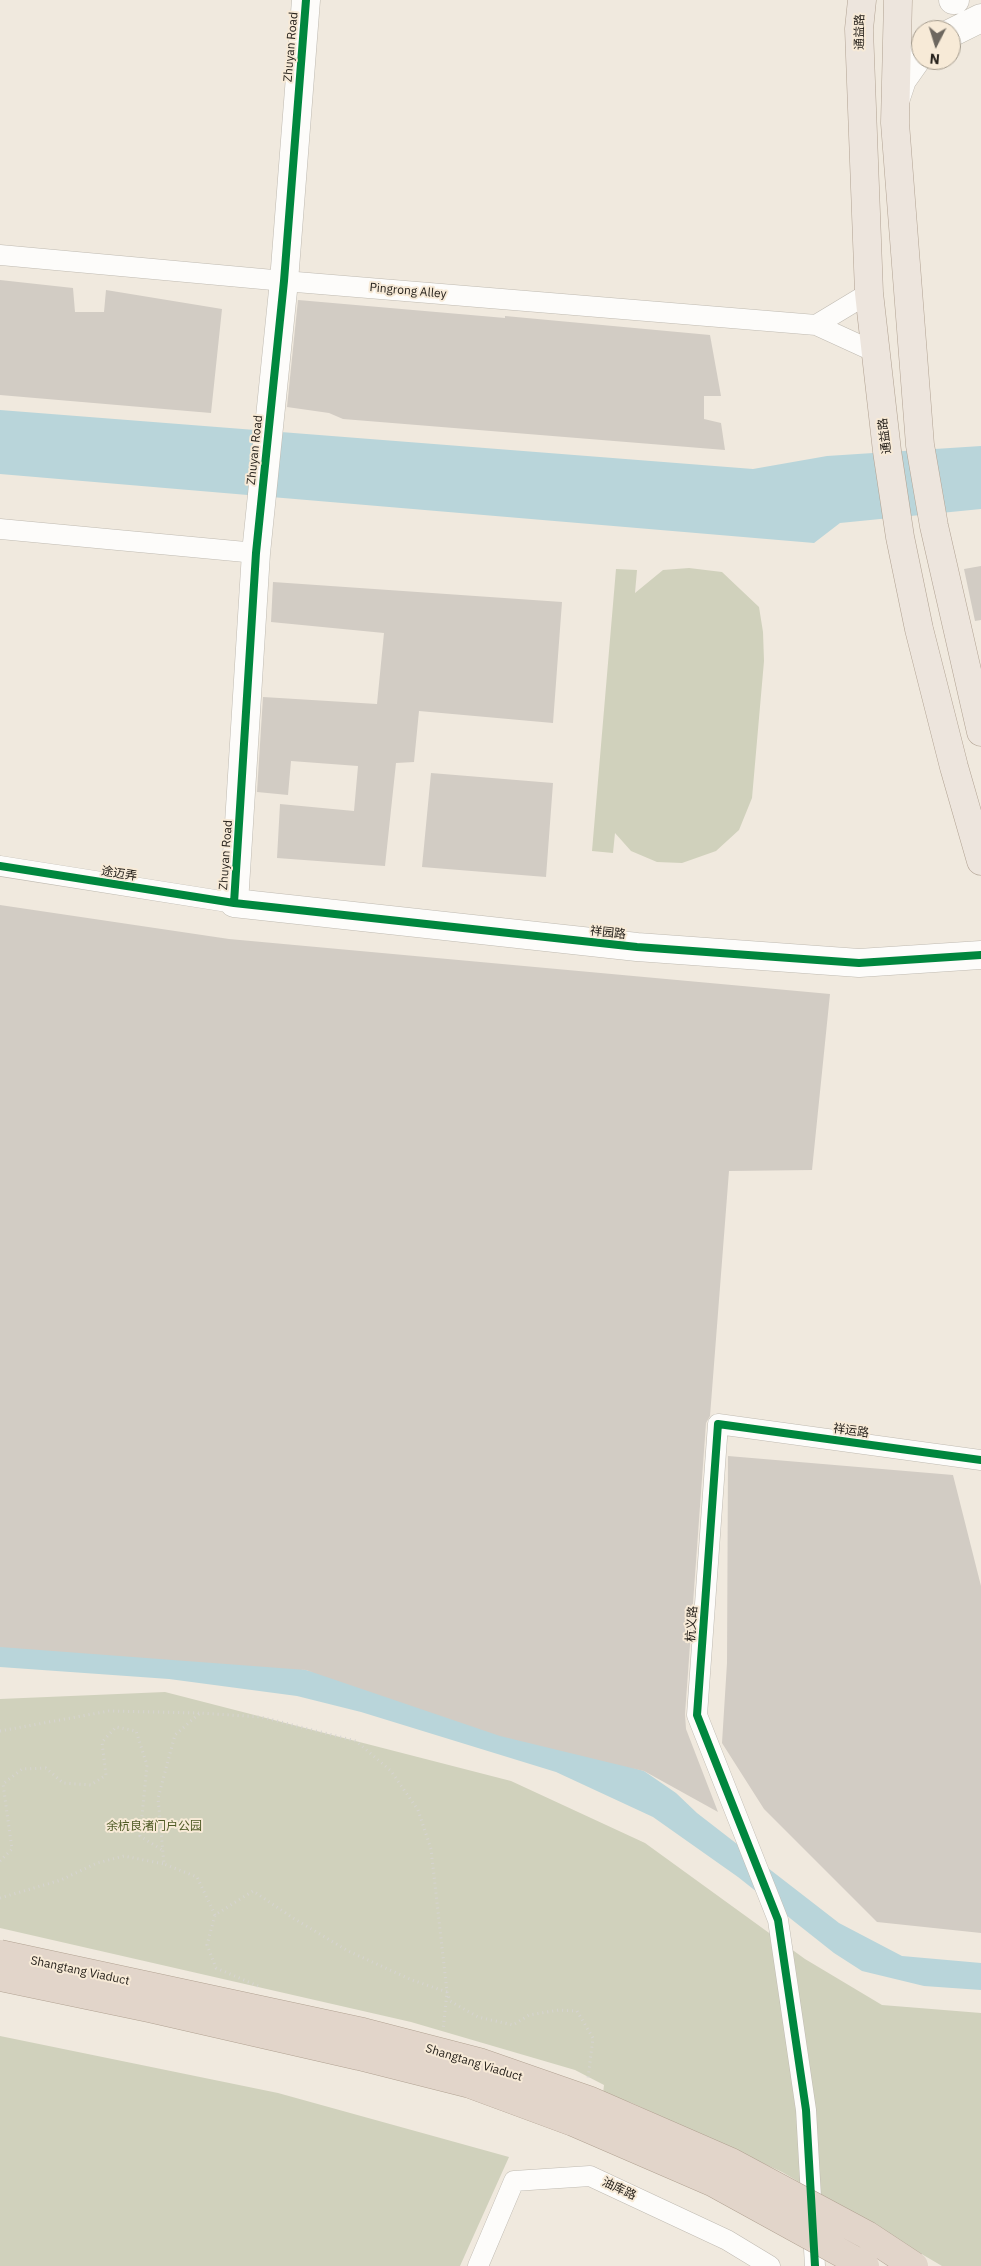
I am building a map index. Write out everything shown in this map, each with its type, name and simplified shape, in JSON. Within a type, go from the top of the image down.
[{"type":"highway","name":"Shangtang Viaduct","points":[[0,1954],[363,2032],[479,2062],[591,2101],[731,2162],[867,2235],[914,2266]]},
{"type":"highway","name":"Shangtang Viaduct","points":[[0,1977],[264,2034],[470,2084],[573,2122],[714,2183],[865,2266]]},
{"type":"main road","name":"通益路","points":[[862,0],[859,38],[869,293],[887,451],[900,537],[919,628],[954,767],[981,861]]},
{"type":"main road","points":[[898,0],[895,123],[920,445],[934,526],[981,732]]},
{"type":"street","name":"Zhuyan Road","points":[[234,903],[256,553],[284,281],[306,0]]},
{"type":"street","points":[[961,28],[981,18]]},
{"type":"street","points":[[896,98],[902,80],[911,67]]},
{"type":"street","name":"Pingrong Alley","points":[[0,255],[284,281],[816,325],[876,352]]},
{"type":"street","points":[[816,325],[869,293]]},
{"type":"street","points":[[0,529],[256,553]]},
{"type":"street","name":"途迈弄","points":[[0,866],[234,903]]},
{"type":"street","name":"祥园路","points":[[234,903],[637,947],[859,963],[981,955]]},
{"type":"street","name":"祥运路","points":[[718,1424],[981,1460]]},
{"type":"street","name":"杭义路","points":[[718,1424],[697,1715],[736,1818],[778,1920],[806,2110],[815,2266]]},
{"type":"street","name":"油库路","points":[[478,2266],[514,2181],[590,2176],[726,2240],[770,2266]]},
{"type":"path","points":[[0,1731],[109,1711],[200,1713],[261,1717],[356,1742],[391,1771],[418,1810],[431,1849],[447,1992],[450,2001],[478,2017],[513,2025],[530,2016],[559,2010],[577,2011],[593,2038],[588,2084]]},
{"type":"path","points":[[164,1864],[158,1798],[175,1735],[200,1713]]},
{"type":"path","points":[[0,1861],[12,1849],[3,1784],[22,1769],[46,1768],[63,1783],[91,1785],[106,1774],[102,1742],[116,1728],[136,1732],[147,1765],[140,1836],[162,1850]]},
{"type":"path","points":[[0,1898],[62,1880],[96,1864],[124,1856],[164,1864],[197,1877],[215,1915],[207,1945],[216,1968],[266,1989],[273,2012]]},
{"type":"path","points":[[215,1915],[253,1891],[348,1951],[412,1980],[447,1992]]},
{"type":"path","points":[[442,2039],[447,1992]]},
{"type":"green space","points":[[689,568],[722,572],[759,607],[763,632],[764,661],[752,798],[739,830],[716,851],[682,863],[657,862],[631,851],[615,833],[613,853],[592,851],[616,569],[637,570],[635,593],[663,570]]},
{"type":"green space","name":"余杭良渚门户公园","points":[[165,1692],[511,1781],[645,1843],[805,1959],[882,2005],[981,2013],[981,2266],[942,2266],[782,2172],[632,2103],[603,2094],[604,2085],[575,2070],[411,2022],[0,1928],[0,1699]]},
{"type":"green space","points":[[0,2036],[278,2093],[509,2157],[460,2266],[0,2266]]},
{"type":"water","points":[[0,410],[753,469],[827,456],[981,446],[981,509],[840,523],[814,543],[0,474]]},
{"type":"water","points":[[0,1638],[243,1657],[306,1670],[420,1699],[509,1730],[644,1771],[676,1793],[697,1813],[839,1923],[902,1956],[981,1963],[981,1990],[924,1986],[862,1971],[834,1953],[738,1877],[653,1817],[556,1772],[361,1712],[297,1696],[169,1679],[0,1667]]},
{"type":"building","points":[[0,280],[73,288],[75,312],[104,312],[106,290],[222,309],[211,413],[0,395]]},
{"type":"building","points":[[298,300],[505,318],[505,316],[710,335],[721,396],[704,396],[704,419],[721,423],[725,450],[343,419],[329,413],[287,407]]},
{"type":"building","points":[[981,566],[981,620],[975,621],[964,569]]},
{"type":"building","points":[[273,582],[562,602],[553,723],[419,711],[414,762],[396,763],[385,866],[277,858],[280,804],[354,811],[358,766],[291,761],[288,795],[257,792],[263,697],[377,704],[384,633],[271,622]]},
{"type":"building","points":[[431,773],[553,783],[546,877],[422,867]]},
{"type":"building","points":[[0,905],[229,939],[830,994],[812,1170],[729,1171],[710,1416],[706,1423],[685,1714],[686,1729],[718,1812],[644,1771],[500,1736],[306,1670],[0,1647]]},
{"type":"building","points":[[728,1456],[953,1475],[981,1586],[981,1933],[877,1922],[764,1809],[722,1743],[727,1663]]},
{"type":"cycle path","points":[[234,903],[256,553],[284,281],[306,0]]},
{"type":"cycle path","points":[[0,866],[234,903],[637,947],[859,963],[981,955]]},
{"type":"cycle path","points":[[815,2266],[806,2110],[778,1920],[697,1715],[718,1424],[981,1460]]}]
